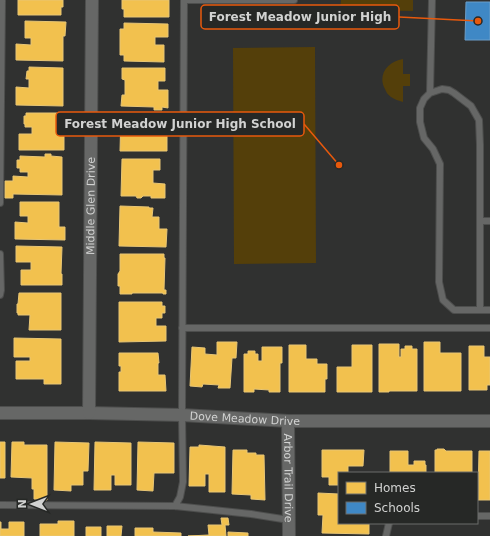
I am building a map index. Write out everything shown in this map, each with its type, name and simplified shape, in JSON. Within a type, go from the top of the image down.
[{"type":"street","name":"Middle Glen Drive","points":[[89,413],[92,0]]},
{"type":"street","name":"Dove Meadow Drive","points":[[0,413],[182,415],[288,420],[490,421]]},
{"type":"street","name":"Arbor Trail Drive","points":[[288,420],[289,536]]},
{"type":"lane","points":[[0,203],[2,0]]},
{"type":"lane","points":[[175,506],[180,497],[183,482],[182,328],[184,0],[294,0]]},
{"type":"lane","points":[[430,93],[432,0]]},
{"type":"lane","points":[[480,310],[479,120],[471,106],[454,93],[442,89],[430,93],[424,98],[420,108],[420,122],[424,138],[433,149],[440,164],[439,282],[443,300],[454,310],[480,310],[490,310]]},
{"type":"lane","points":[[480,221],[490,221]]},
{"type":"lane","points":[[0,254],[0,295]]},
{"type":"lane","points":[[182,328],[490,328]]},
{"type":"lane","points":[[0,505],[175,506],[251,514],[288,520]]},
{"type":"lane","points":[[478,516],[490,516]]},
{"type":"lane","points":[[386,536],[389,524]]},
{"type":"shaded area","points":[[341,0],[413,0],[413,11],[340,10]]},
{"type":"shaded area","points":[[315,47],[316,263],[234,264],[233,48]]},
{"type":"shaded area","points":[[403,59],[403,74],[410,74],[410,86],[403,86],[403,102],[388,94],[382,79],[385,70],[389,66],[398,60]]},
{"type":"building: Homes","points":[[18,0],[63,0],[61,15],[18,15]]},
{"type":"building: Homes","points":[[122,0],[169,0],[169,17],[124,17]]},
{"type":"building: Homes","points":[[25,21],[66,22],[65,36],[63,36],[63,61],[16,60],[16,44],[31,45],[31,38],[25,38]]},
{"type":"building: Homes","points":[[124,23],[168,24],[168,37],[155,37],[155,45],[164,45],[164,62],[124,61],[124,55],[120,55],[120,29],[124,29]]},
{"type":"building: Homes","points":[[29,67],[63,68],[63,106],[16,105],[16,87],[29,88],[29,79],[26,79]]},
{"type":"building: Homes","points":[[122,68],[165,68],[165,81],[158,81],[158,90],[168,90],[168,108],[162,107],[162,110],[154,110],[154,107],[121,106],[122,95],[125,95],[125,80],[122,79]]},
{"type":"building: Homes","points":[[26,113],[63,113],[63,128],[60,128],[60,135],[64,135],[64,150],[19,150],[19,134],[32,134],[32,127],[25,127],[24,124],[24,116],[26,116]]},
{"type":"building: Homes","points":[[121,113],[164,114],[163,118],[166,118],[166,125],[164,125],[163,130],[161,130],[161,135],[167,135],[167,151],[120,151]]},
{"type":"building: Homes","points":[[45,154],[62,157],[62,195],[13,194],[13,198],[5,198],[5,181],[13,181],[13,176],[28,177],[28,172],[20,172],[20,168],[17,168],[17,160],[20,160],[20,156],[45,157]]},
{"type":"building: Homes","points":[[122,159],[160,159],[160,170],[153,170],[153,183],[165,184],[165,198],[151,198],[151,196],[137,198],[136,196],[121,196]]},
{"type":"building: Homes","points":[[20,202],[59,202],[59,227],[65,227],[65,240],[15,239],[15,222],[28,223],[28,216],[20,216]]},
{"type":"building: Homes","points":[[120,206],[153,208],[152,217],[159,217],[159,229],[167,229],[166,247],[119,246]]},
{"type":"building: Homes","points":[[16,246],[62,247],[62,285],[21,285],[21,270],[31,270],[31,262],[16,262]]},
{"type":"building: Homes","points":[[120,254],[164,254],[164,290],[166,290],[166,294],[120,294],[118,274],[120,271]]},
{"type":"building: Homes","points":[[19,293],[61,293],[61,330],[29,330],[30,315],[18,315],[17,313]]},
{"type":"building: Homes","points":[[119,302],[162,302],[162,306],[165,306],[165,313],[162,313],[162,318],[156,318],[156,326],[166,326],[166,341],[119,342]]},
{"type":"building: Homes","points":[[14,338],[61,339],[61,384],[44,384],[44,379],[16,379],[16,361],[30,361],[30,357],[14,357]]},
{"type":"building: Homes","points":[[217,342],[237,342],[236,358],[232,358],[230,388],[218,388],[219,385],[203,384],[202,387],[190,386],[192,347],[205,348],[205,354],[217,355]]},
{"type":"building: Homes","points":[[424,342],[440,342],[440,353],[461,353],[461,391],[424,391]]},
{"type":"building: Homes","points":[[379,344],[399,344],[399,357],[401,357],[401,349],[405,349],[405,346],[412,346],[412,349],[417,349],[417,391],[379,392]]},
{"type":"building: Homes","points":[[289,345],[306,345],[306,359],[317,359],[317,364],[327,364],[325,392],[289,392]]},
{"type":"building: Homes","points":[[352,345],[372,345],[372,392],[337,392],[337,367],[352,367]]},
{"type":"building: Homes","points":[[469,346],[484,346],[484,357],[490,357],[490,385],[487,385],[487,390],[469,390]]},
{"type":"building: Homes","points":[[262,347],[282,347],[282,363],[280,363],[280,392],[269,392],[269,390],[254,389],[254,392],[244,392],[244,354],[248,354],[248,351],[255,351],[255,354],[258,354],[258,361],[262,361]]},
{"type":"building: Homes","points":[[119,353],[158,353],[158,375],[165,375],[166,391],[119,391],[119,372],[121,372],[121,366],[119,366]]},
{"type":"building: Homes","points":[[0,442],[5,442],[5,478],[0,478]]},
{"type":"building: Homes","points":[[12,442],[24,442],[24,445],[47,445],[47,500],[34,499],[32,478],[11,477]]},
{"type":"building: Homes","points":[[55,442],[89,443],[88,471],[83,471],[83,485],[71,485],[71,491],[54,490]]},
{"type":"building: Homes","points":[[95,442],[131,443],[131,485],[115,485],[115,475],[111,475],[111,490],[94,490]]},
{"type":"building: Homes","points":[[138,442],[174,443],[174,473],[154,473],[153,491],[137,490]]},
{"type":"building: Homes","points":[[199,445],[225,447],[225,492],[209,492],[209,474],[205,474],[205,486],[189,486],[190,447],[199,447]]},
{"type":"building: Homes","points":[[233,450],[247,450],[247,453],[264,455],[265,500],[251,499],[251,495],[232,494]]},
{"type":"building: Homes","points":[[322,450],[364,450],[363,466],[348,466],[348,472],[338,472],[338,485],[329,485],[329,477],[322,477]]},
{"type":"building: Homes","points":[[435,450],[472,451],[472,472],[435,472]]},
{"type":"building: Homes","points":[[390,451],[408,451],[408,465],[414,465],[414,461],[425,461],[426,472],[390,472]]},
{"type":"building: Homes","points":[[479,451],[490,451],[490,500],[478,500]]},
{"type":"building: Homes","points":[[318,493],[338,494],[338,524],[369,524],[369,534],[322,533],[323,515],[318,515]]},
{"type":"building: Homes","points":[[221,518],[228,518],[229,525],[225,525],[226,536],[188,536],[209,535],[208,525],[222,525]]},
{"type":"building: Homes","points":[[58,521],[74,521],[74,536],[40,536],[40,524],[58,524]]},
{"type":"building: Homes","points":[[0,522],[1,529],[9,529],[9,522],[24,522],[24,536],[0,536]]},
{"type":"building: Homes","points":[[107,526],[122,526],[121,536],[107,536]]},
{"type":"building: Homes","points":[[86,527],[101,527],[101,536],[86,536]]},
{"type":"building: Homes","points":[[135,528],[153,528],[153,532],[181,533],[181,536],[135,536]]},
{"type":"building: Homes","points":[[228,532],[248,533],[248,536],[228,536]]},
{"type":"building: Schools","points":[[466,2],[490,2],[490,40],[465,40]]},
{"type":"place","name":"Forest Meadow Junior High","points":[[478,21]]},
{"type":"place","name":"Forest Meadow Junior High School","points":[[339,165]]}]
